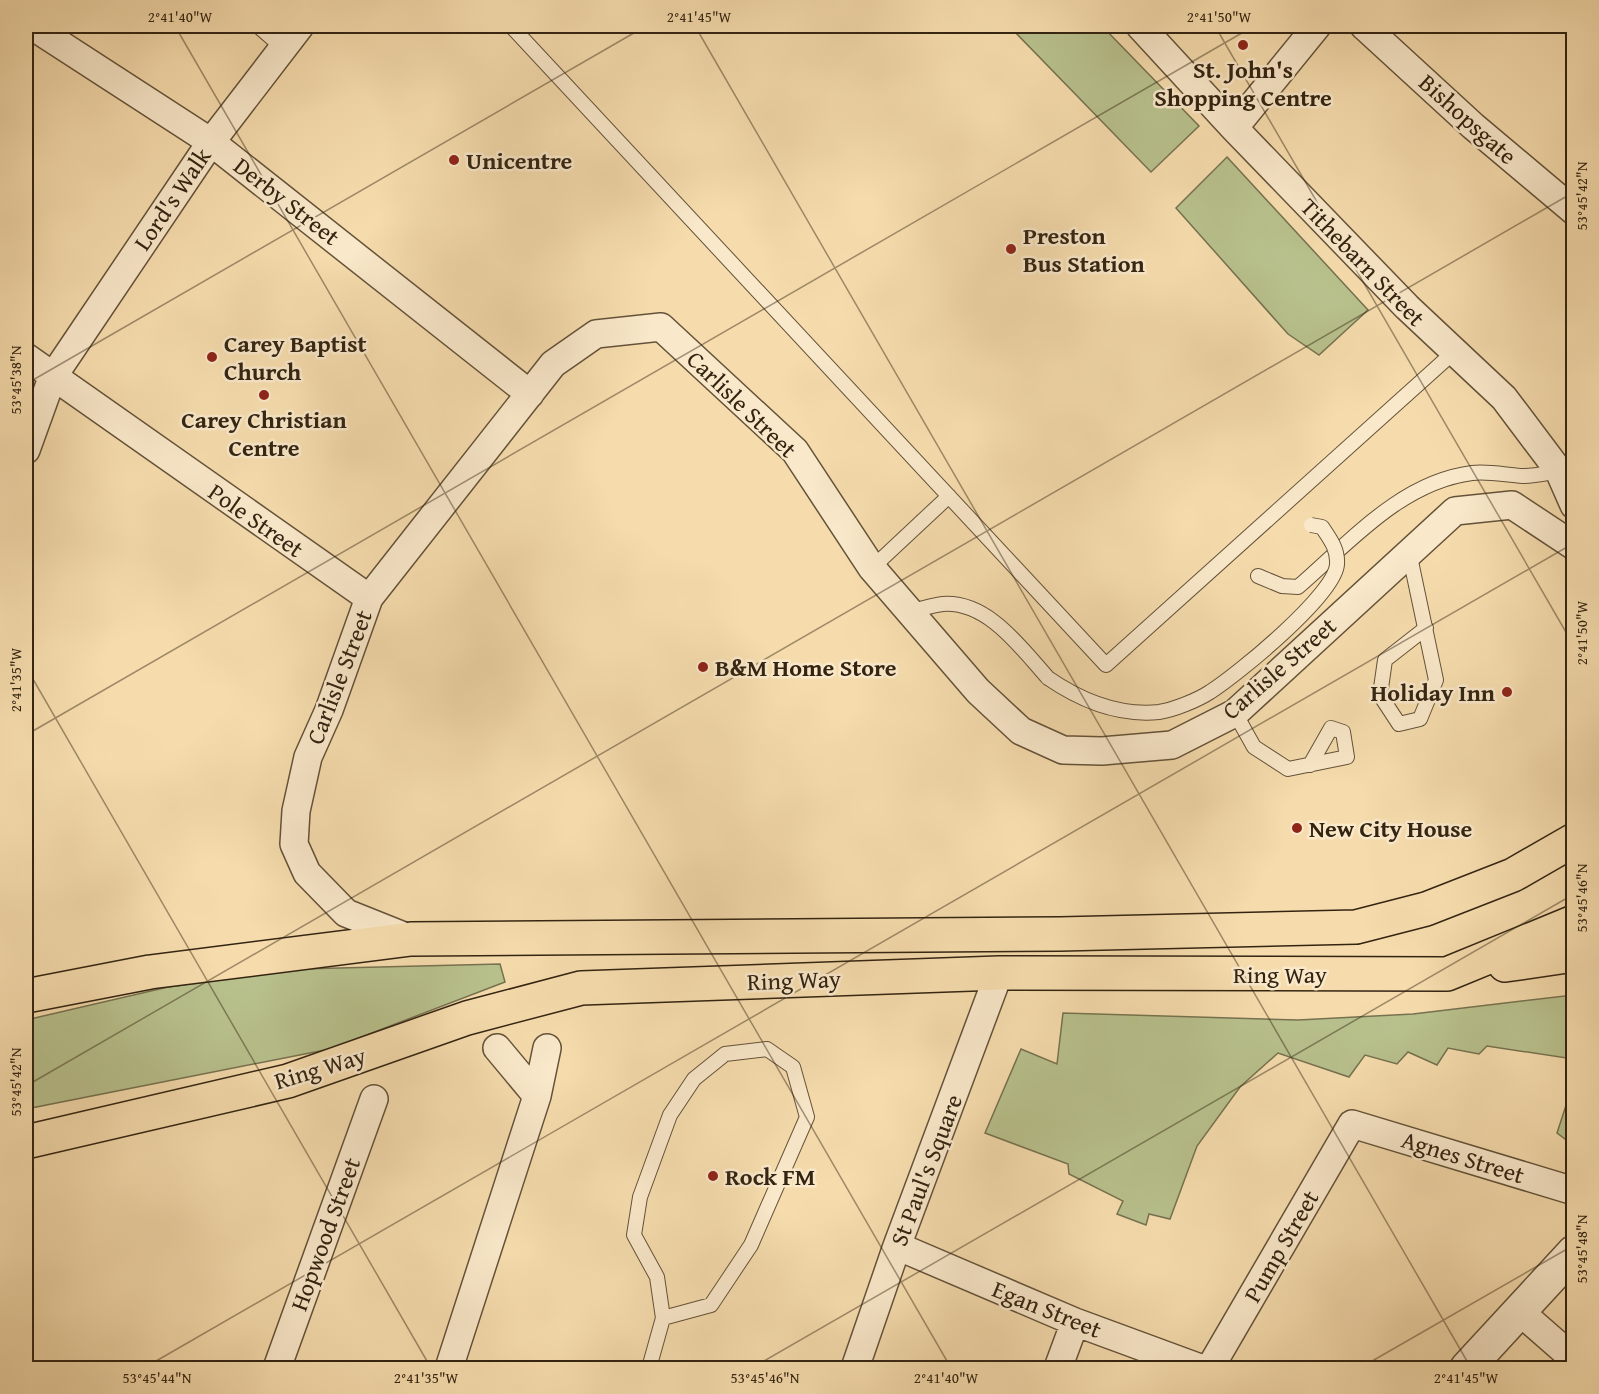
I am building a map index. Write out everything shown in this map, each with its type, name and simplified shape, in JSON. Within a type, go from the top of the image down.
[{"type":"highway","name":"Ring Way","points":[[26,996],[150,972],[411,939],[1048,934],[1356,927],[1426,909],[1514,874],[1574,840]]},
{"type":"highway","name":"Ring Way","points":[[26,1142],[288,1081],[467,1018],[581,988],[999,973],[1447,974],[1574,922]]},
{"type":"highway","points":[[1447,974],[1574,955]]},
{"type":"street","name":"Derby Street","points":[[34,26],[211,142],[530,393]]},
{"type":"street","name":"Lord's Walk","points":[[26,450],[52,378],[211,142],[300,26]]},
{"type":"street","name":"Tithebarn Street","points":[[1140,26],[1234,128],[1430,330],[1504,398],[1566,464],[1574,505]]},
{"type":"street","points":[[1234,128],[1317,26]]},
{"type":"street","name":"Bishopsgate","points":[[1364,26],[1473,126],[1574,211]]},
{"type":"street","name":"Carlisle Street","points":[[411,939],[346,914],[307,873],[294,844],[296,811],[308,757],[329,710],[369,598],[553,364],[596,334],[661,327],[795,451],[872,568],[978,691],[1021,731],[1062,750],[1102,751],[1172,745],[1235,713],[1455,512],[1512,505],[1574,546]]},
{"type":"street","name":"Pole Street","points":[[26,357],[52,378],[369,598]]},
{"type":"street","name":"St Paul's Square","points":[[855,1368],[897,1246],[999,973]]},
{"type":"street","points":[[497,1048],[537,1096]]},
{"type":"street","points":[[449,1368],[537,1096],[547,1048]]},
{"type":"street","name":"Hopwood Street","points":[[277,1368],[374,1099]]},
{"type":"street","name":"Agnes Street","points":[[1352,1124],[1574,1191]]},
{"type":"street","name":"Pump Street","points":[[1210,1368],[1352,1124]]},
{"type":"street","name":"Egan Street","points":[[897,1246],[1075,1322],[1200,1368]]},
{"type":"street","points":[[1467,1368],[1574,1252]]},
{"type":"street","points":[[1519,1311],[1574,1359]]},
{"type":"street","points":[[1058,1368],[1075,1322]]},
{"type":"lane","points":[[258,26],[282,47]]},
{"type":"lane","points":[[511,26],[1106,665],[1454,352]]},
{"type":"lane","points":[[1258,576],[1282,586],[1298,587],[1368,525],[1402,499],[1437,480],[1474,472],[1526,476],[1566,464]]},
{"type":"lane","points":[[872,568],[949,496]]},
{"type":"lane","points":[[911,612],[945,604],[975,610],[1009,634],[1048,678],[1074,696],[1122,711],[1161,712],[1208,693],[1252,660],[1322,595],[1333,581],[1337,564],[1335,546],[1322,527],[1311,525]]},
{"type":"lane","points":[[1409,552],[1426,628],[1436,680],[1420,719],[1399,724],[1380,695],[1385,660],[1426,628]]},
{"type":"lane","points":[[1235,713],[1254,747],[1288,769],[1310,765]]},
{"type":"lane","points":[[649,1368],[663,1318],[657,1278],[634,1235],[640,1197],[670,1115],[694,1079],[725,1054],[767,1049],[793,1067],[807,1117],[751,1245],[711,1305],[663,1318]]},
{"type":"green space","points":[[1009,26],[1102,26],[1199,126],[1151,172]]},
{"type":"green space","points":[[1227,157],[1368,310],[1319,355],[1288,334],[1176,208]]},
{"type":"green space","points":[[500,964],[505,982],[330,1049],[26,1109],[26,1020],[168,987],[299,969]]},
{"type":"green space","points":[[1573,995],[1573,1059],[1487,1046],[1479,1054],[1448,1048],[1437,1065],[1408,1052],[1397,1064],[1365,1055],[1349,1077],[1278,1053],[1240,1087],[1197,1146],[1170,1219],[1149,1214],[1146,1225],[1117,1214],[1123,1201],[1069,1174],[1068,1164],[985,1133],[1021,1049],[1057,1064],[1063,1013],[1298,1020],[1413,1014]]},
{"type":"green space","points":[[1573,1084],[1573,1145],[1557,1133]]},
{"type":"place","name":"St. John's Shopping Centre","points":[[1243,45]]},
{"type":"place","name":"Unicentre","points":[[454,160]]},
{"type":"place","name":"Preston Bus Station","points":[[1011,249]]},
{"type":"place","name":"Carey Baptist Church","points":[[212,357]]},
{"type":"place","name":"Carey Christian Centre","points":[[264,395]]},
{"type":"place","name":"B&M Home Store","points":[[703,667]]},
{"type":"place","name":"Holiday Inn","points":[[1507,692]]},
{"type":"place","name":"New City House","points":[[1297,828]]},
{"type":"place","name":"Rock FM","points":[[713,1176]]}]
